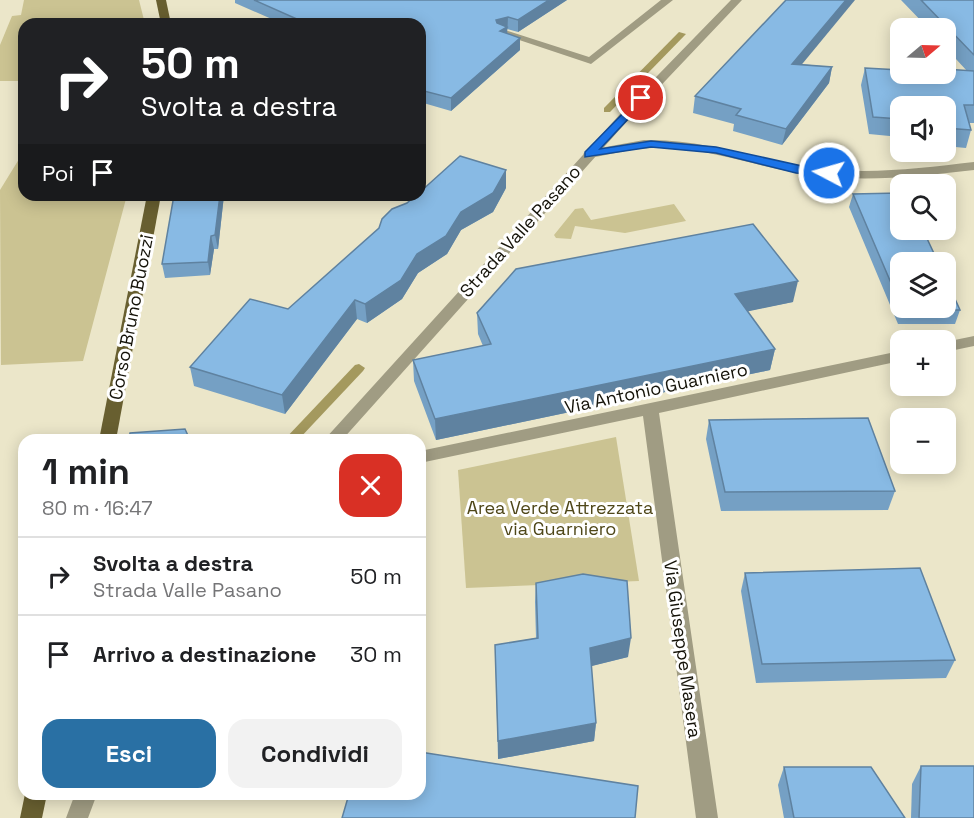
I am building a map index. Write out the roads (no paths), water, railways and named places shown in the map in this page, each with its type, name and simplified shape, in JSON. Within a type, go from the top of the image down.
[{"type":"main road","points":[[161,0],[165,18]]},
{"type":"main road","name":"Corso Bruno Buozzi","points":[[108,434],[153,201]]},
{"type":"main road","points":[[31,818],[35,800]]},
{"type":"street","points":[[504,33],[591,61],[668,0]]},
{"type":"street","name":"Strada Valle Pasano","points":[[337,434],[589,154],[736,0]]},
{"type":"street","points":[[589,154],[651,144],[716,150],[796,170],[848,175],[919,173],[974,166]]},
{"type":"street","points":[[956,345],[974,341]]},
{"type":"street","name":"Via Antonio Guarniero","points":[[426,456],[890,358]]},
{"type":"street","name":"Via Giuseppe Masera","points":[[650,410],[707,818]]},
{"type":"street","points":[[77,818],[84,800]]},
{"type":"waterway","points":[[607,110],[682,34]]},
{"type":"waterway","points":[[296,434],[359,368]]},
{"type":"park label","name":"Area Verde Attrezzata via Guarniero","points":[[560,517]]}]
